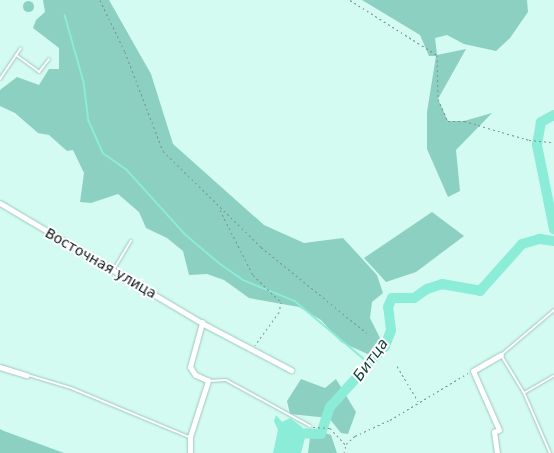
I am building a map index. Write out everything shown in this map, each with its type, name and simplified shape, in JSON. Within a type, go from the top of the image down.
[{"type":"street","name":"Восточная улица","points":[[0,203],[114,269],[202,323],[291,370]]},
{"type":"street","points":[[190,453],[190,437],[208,381],[195,375],[190,367],[202,323]]},
{"type":"street","points":[[498,453],[494,432],[499,430],[473,371],[501,355]]},
{"type":"street","points":[[0,367],[27,375]]},
{"type":"lane","points":[[0,79],[21,48]]},
{"type":"lane","points":[[16,55],[39,72],[49,59]]},
{"type":"lane","points":[[114,269],[131,241]]},
{"type":"lane","points":[[550,453],[524,392],[501,355],[554,310]]},
{"type":"lane","points":[[27,375],[71,388],[190,437]]},
{"type":"lane","points":[[524,392],[554,376]]},
{"type":"lane","points":[[208,381],[226,380],[310,426]]},
{"type":"path","points":[[100,0],[126,52],[163,151],[219,208],[311,291],[368,333]]},
{"type":"path","points":[[350,0],[437,56],[438,99],[448,121],[464,121],[529,140],[554,142]]},
{"type":"path","points":[[219,208],[254,275],[281,302],[279,312],[252,350]]},
{"type":"path","points":[[397,366],[418,401]]},
{"type":"path","points":[[344,453],[346,444],[418,401],[473,371]]},
{"type":"path","points":[[310,426],[330,428],[346,444]]},
{"type":"shaded area","points":[[43,0],[109,0],[151,74],[173,144],[264,225],[304,243],[343,238],[377,275],[383,293],[372,302],[370,318],[383,344],[372,356],[341,342],[321,320],[299,307],[249,298],[224,280],[207,274],[189,275],[183,251],[167,238],[146,228],[139,212],[118,194],[91,203],[80,202],[84,173],[73,150],[67,151],[49,135],[38,133],[15,113],[0,106],[0,90],[17,77],[39,85],[49,69],[59,69],[59,48],[33,28],[36,20],[45,12]]},
{"type":"shaded area","points":[[362,0],[527,0],[528,12],[510,38],[496,51],[464,44],[447,35],[435,38],[437,55],[466,49],[438,99],[448,121],[464,121],[492,113],[456,150],[460,191],[448,197],[427,149],[427,112],[436,56],[429,56],[420,35]]},
{"type":"shaded area","points":[[26,1],[30,1],[32,2],[32,10],[26,11],[23,8],[23,4]]},
{"type":"shaded area","points":[[432,212],[464,236],[416,272],[386,282],[364,258]]},
{"type":"shaded area","points":[[301,379],[325,388],[336,379],[356,412],[348,434],[341,433],[329,418],[290,414],[287,401]]},
{"type":"shaded area","points":[[276,415],[282,422],[290,418],[302,427],[305,438],[301,453],[273,453],[278,430],[274,421]]},
{"type":"shaded area","points":[[0,429],[4,431],[64,453],[0,453]]},
{"type":"shaded area","points":[[319,431],[331,435],[337,453],[308,453],[310,438]]},
{"type":"waterway","points":[[65,15],[84,82],[89,121],[103,153],[127,170],[186,235],[219,263],[243,280],[295,301],[370,364]]},
{"type":"waterway","name":"Битца","points":[[554,115],[541,122],[537,145],[554,229]]},
{"type":"waterway","name":"Битца","points":[[292,453],[293,433],[321,434],[330,407],[385,346],[391,330],[388,307],[392,298],[414,298],[427,289],[442,284],[480,291],[522,244],[540,239],[554,241]]}]
